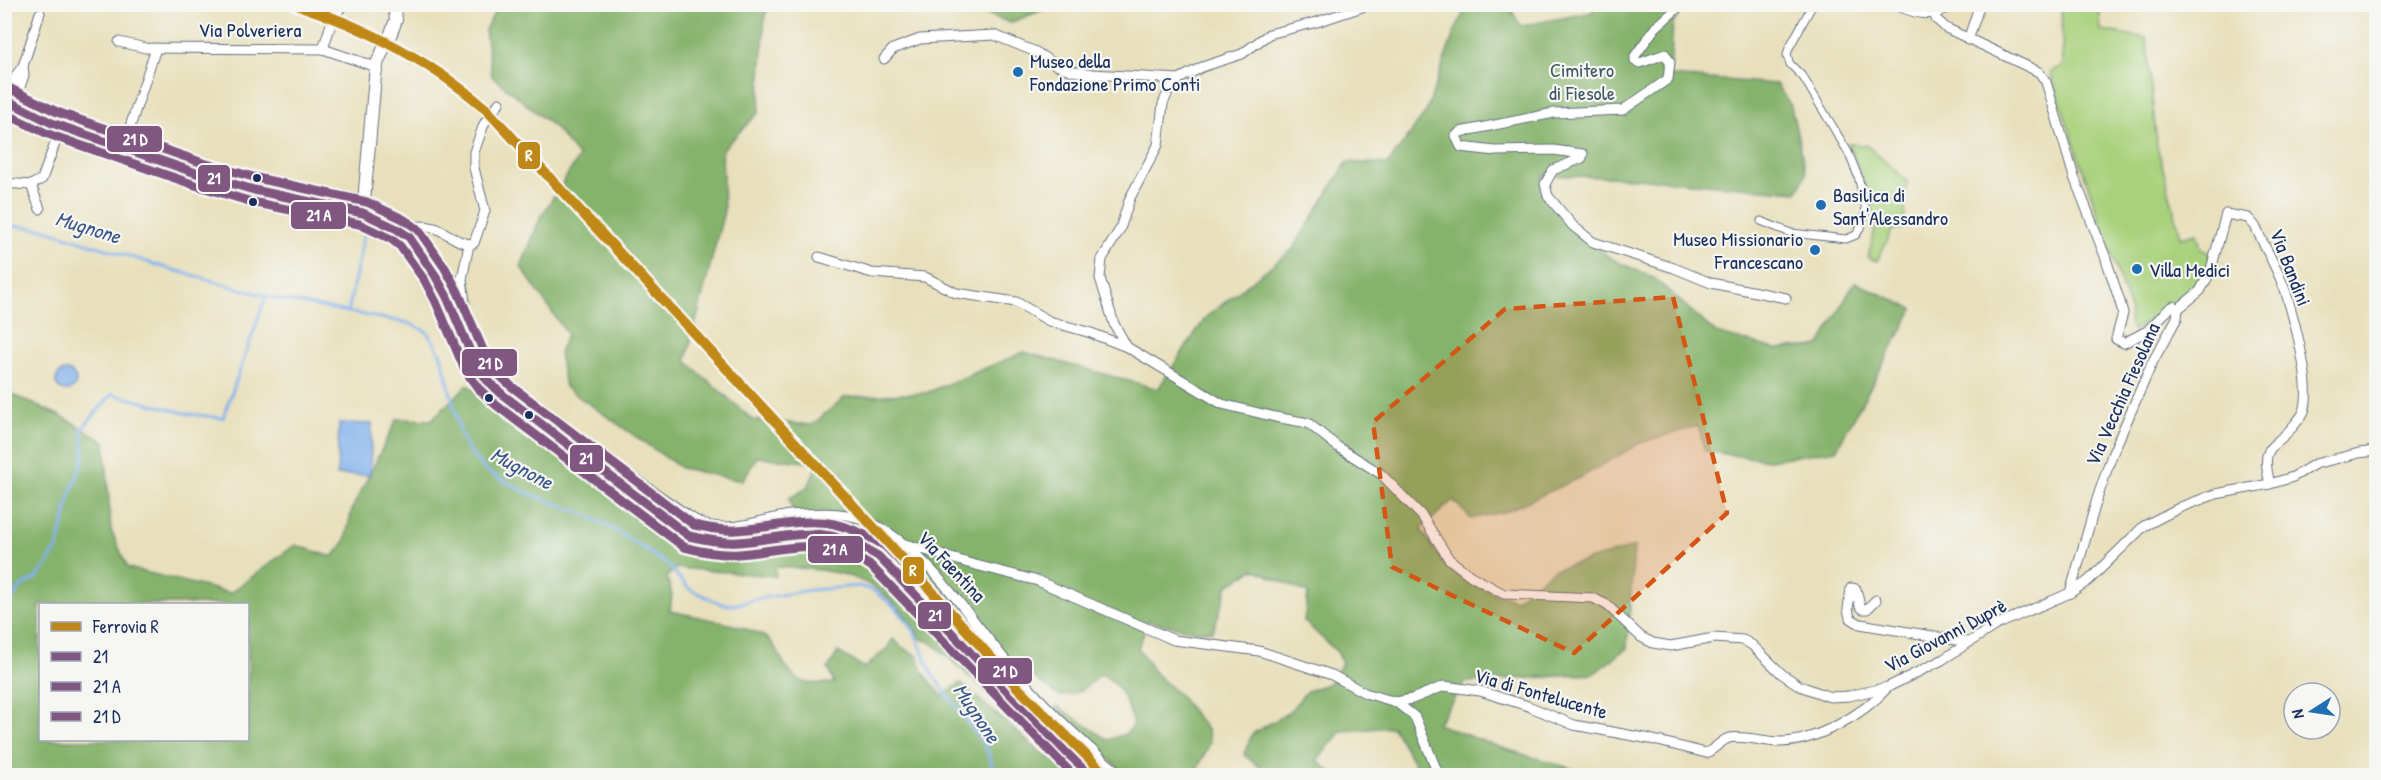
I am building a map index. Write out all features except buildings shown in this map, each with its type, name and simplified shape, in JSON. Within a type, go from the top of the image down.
[{"type":"main road","points":[[1900,4],[1922,12],[1934,11],[1949,4]]},
{"type":"main road","name":"Via Faentina","points":[[9,100],[61,127],[240,187],[363,213],[397,229],[409,237],[435,275],[475,363],[487,380],[543,427],[683,532],[700,540],[732,542],[789,535],[820,534],[851,540],[865,546],[878,556],[1052,737],[1093,776]]},
{"type":"street","points":[[323,49],[334,17],[344,4]]},
{"type":"street","points":[[363,213],[376,67],[396,20],[394,4]]},
{"type":"street","points":[[1127,347],[1114,324],[1101,282],[1102,259],[1120,229],[1130,198],[1152,158],[1161,132],[1164,98],[1179,79],[1202,67],[1242,54],[1269,34],[1317,22],[1371,4]]},
{"type":"street","points":[[1682,4],[1655,28],[1635,56],[1635,61],[1640,63],[1665,54],[1670,62],[1668,79],[1623,110],[1554,113],[1460,132],[1456,136],[1461,147],[1495,151],[1554,150],[1583,154],[1582,158],[1553,170],[1545,184],[1548,196],[1572,226],[1593,242],[1674,268],[1711,283],[1786,298]]},
{"type":"street","points":[[1761,221],[1791,233],[1846,239],[1856,235],[1862,227],[1866,210],[1858,176],[1848,152],[1787,56],[1813,4]]},
{"type":"street","points":[[1968,40],[1980,4]]},
{"type":"street","name":"Via Vecchia Fiesolana","points":[[1934,11],[1935,19],[1941,25],[1968,40],[2039,72],[2046,82],[2074,177],[2105,256],[2120,302],[2122,313],[2116,339],[2124,344],[2146,331],[2174,306],[2179,313],[2152,361],[2112,454],[2070,593]]},
{"type":"street","points":[[9,100],[24,75],[23,66],[40,13]]},
{"type":"street","points":[[884,59],[893,49],[921,39],[994,35],[1036,52],[1056,65],[1072,71],[1179,79]]},
{"type":"street","name":"Via Polveriera","points":[[119,42],[156,48],[323,49],[376,67]]},
{"type":"street","points":[[123,148],[156,48]]},
{"type":"street","points":[[469,245],[474,243],[485,211],[474,168],[474,152],[484,124],[499,103]]},
{"type":"street","points":[[4,183],[31,185],[42,179],[61,127]]},
{"type":"street","points":[[31,185],[40,209]]},
{"type":"street","name":"Via Bandini","points":[[2178,309],[2200,291],[2210,273],[2226,214],[2248,218],[2255,226],[2285,292],[2307,388],[2304,412],[2290,431],[2277,439],[2269,449],[2266,466],[2270,484]]},
{"type":"street","points":[[397,229],[422,226],[434,228],[469,245]]},
{"type":"street","points":[[463,334],[466,311],[462,279],[469,245]]},
{"type":"street","name":"Via Giovanni Duprè","points":[[819,256],[872,273],[925,277],[956,293],[1016,302],[1049,321],[1091,333],[1127,347],[1222,404],[1308,423],[1338,447],[1381,474],[1422,516],[1449,559],[1471,576],[1504,594],[1600,600],[1641,637],[1662,645],[1677,645],[1714,638],[1743,640],[1752,645],[1790,681],[1822,695],[1849,696],[1888,687],[1942,660],[1996,625],[2070,593]]},
{"type":"street","name":"Via Faentina","points":[[543,427],[551,423],[574,436],[700,523],[730,527],[790,515],[845,514],[879,526],[905,544],[949,590],[1012,669],[1053,713],[1122,776]]},
{"type":"street","points":[[2070,593],[2088,581],[2144,526],[2181,507],[2216,494],[2270,484],[2293,477],[2315,464],[2376,451]]},
{"type":"street","points":[[905,544],[968,563],[1038,580],[1174,640],[1258,651],[1332,675],[1365,693],[1396,702],[1415,717],[1440,776]]},
{"type":"street","points":[[1876,600],[1867,609],[1863,609],[1860,606],[1856,589],[1851,588],[1848,609],[1850,618],[1860,624],[1968,642]]},
{"type":"street","name":"Via di Fontelucente","points":[[1396,702],[1412,699],[1444,686],[1480,691],[1528,706],[1574,725],[1650,739],[1706,753],[1729,738],[1788,741],[1817,735],[1875,702],[1888,687]]},
{"type":"highlighted area","points":[[1673,297],[1727,513],[1574,653],[1392,567],[1373,422],[1505,309]]},
{"type":"green space","points":[[1055,4],[1010,23],[965,5]]},
{"type":"green space","name":"Cimitero di Fiesole","points":[[499,5],[773,5],[765,14],[759,112],[722,150],[724,211],[686,361],[753,420],[812,425],[845,397],[926,393],[1024,352],[1158,389],[1206,317],[1293,249],[1347,162],[1388,164],[1426,112],[1454,33],[1467,5],[1510,5],[1509,7],[1521,26],[1593,12],[1592,5],[1687,5],[1673,23],[1670,76],[1776,84],[1791,106],[1806,174],[1797,192],[1636,178],[1543,175],[1542,193],[1574,233],[1616,261],[1655,279],[1716,333],[1775,349],[1819,346],[1855,282],[1913,309],[1836,450],[1769,460],[1705,451],[1698,426],[1640,443],[1583,476],[1507,511],[1471,519],[1453,500],[1421,529],[1444,564],[1468,582],[1515,600],[1553,570],[1634,547],[1627,648],[1593,674],[1465,682],[1437,724],[1502,748],[1593,775],[1421,775],[1393,727],[1341,731],[1317,761],[1336,775],[1270,775],[1244,755],[1252,734],[1288,713],[1307,691],[1328,684],[1342,664],[1338,653],[1304,621],[1308,593],[1254,569],[1228,585],[1213,631],[1195,631],[1148,621],[1138,648],[1155,673],[1179,695],[1208,731],[1210,743],[1198,768],[1169,775],[1127,775],[1054,711],[1057,706],[1108,740],[1125,734],[1133,726],[1129,711],[1119,689],[1108,678],[1101,674],[1082,689],[1072,694],[1059,696],[1017,665],[902,549],[890,556],[868,541],[846,532],[796,524],[789,498],[801,492],[808,485],[816,463],[757,457],[742,481],[681,468],[565,387],[559,353],[567,334],[521,267],[540,218],[579,157],[554,127],[492,76],[485,30]]},
{"type":"green space","points":[[2061,5],[2099,5],[2101,30],[2146,38],[2157,146],[2181,237],[2197,233],[2201,249],[2214,255],[2199,280],[2180,299],[2133,331],[2129,322],[2130,310],[2050,72],[2063,65]]},
{"type":"green space","points":[[1847,144],[1866,145],[1907,181],[1904,228],[1893,229],[1877,261],[1868,258],[1877,221],[1853,154]]},
{"type":"green space","points":[[467,385],[544,435],[683,536],[713,550],[801,546],[842,549],[869,564],[980,674],[1036,734],[931,642],[921,639],[892,601],[860,580],[821,570],[799,568],[775,567],[776,576],[676,568],[667,577],[672,595],[670,611],[721,622],[760,634],[772,643],[792,674],[808,683],[834,683],[828,668],[838,652],[865,668],[888,647],[893,639],[903,648],[917,655],[923,672],[942,696],[960,683],[1040,752],[1060,762],[1076,775],[5,775],[4,391],[65,418],[105,442],[111,530],[128,568],[230,593],[295,545],[333,557],[345,541],[352,509],[397,419],[431,420]]},
{"type":"water","points":[[62,371],[70,371],[76,377],[76,385],[70,391],[62,391],[56,385],[56,377]]},
{"type":"water","points":[[339,423],[372,424],[370,475],[337,475]]},
{"type":"waterway","points":[[348,312],[366,224]]},
{"type":"waterway","name":"Mugnone","points":[[4,225],[43,229],[163,267],[277,299],[408,323],[426,331],[442,358],[461,435],[469,452],[486,471],[525,492],[587,515],[617,531],[667,564],[689,589],[722,604],[734,605],[810,590],[859,586],[874,591],[896,608],[913,629],[932,674],[986,747],[996,776]]},
{"type":"waterway","points":[[4,609],[22,586],[36,578],[43,570],[58,547],[70,495],[84,458],[82,429],[112,394],[189,414],[223,418],[266,296]]},
{"type":"rail line","name":"R","points":[[295,4],[346,23],[395,46],[441,74],[485,108],[903,559],[1018,688],[1107,776]]},
{"type":"transit line","points":[[9,88],[57,112],[203,163],[257,178],[367,202],[403,219],[418,229],[445,268],[486,357],[496,372],[511,386],[694,525],[730,530],[822,522],[854,530],[885,546],[1075,744],[1101,767]]},
{"type":"transit line","name":"21","points":[[4,99],[52,123],[199,174],[254,190],[363,213],[397,229],[409,237],[435,275],[447,297],[475,363],[487,380],[503,395],[689,536],[733,542],[820,534],[850,542],[878,556],[1067,753],[1092,776]]},
{"type":"transit line","points":[[4,113],[48,134],[195,185],[252,202],[359,224],[391,239],[400,246],[425,281],[465,370],[478,388],[496,405],[684,547],[711,553],[732,554],[794,547],[828,548],[850,555],[871,566],[1074,776]]},
{"type":"place","name":"Museo della Fondazione Primo Conti","points":[[1018,72]]},
{"type":"place","name":"Basilica di Sant'Alessandro","points":[[1821,205]]},
{"type":"place","name":"Museo Missionario Francescano","points":[[1815,250]]},
{"type":"place","name":"Villa Medici","points":[[2137,269]]}]
